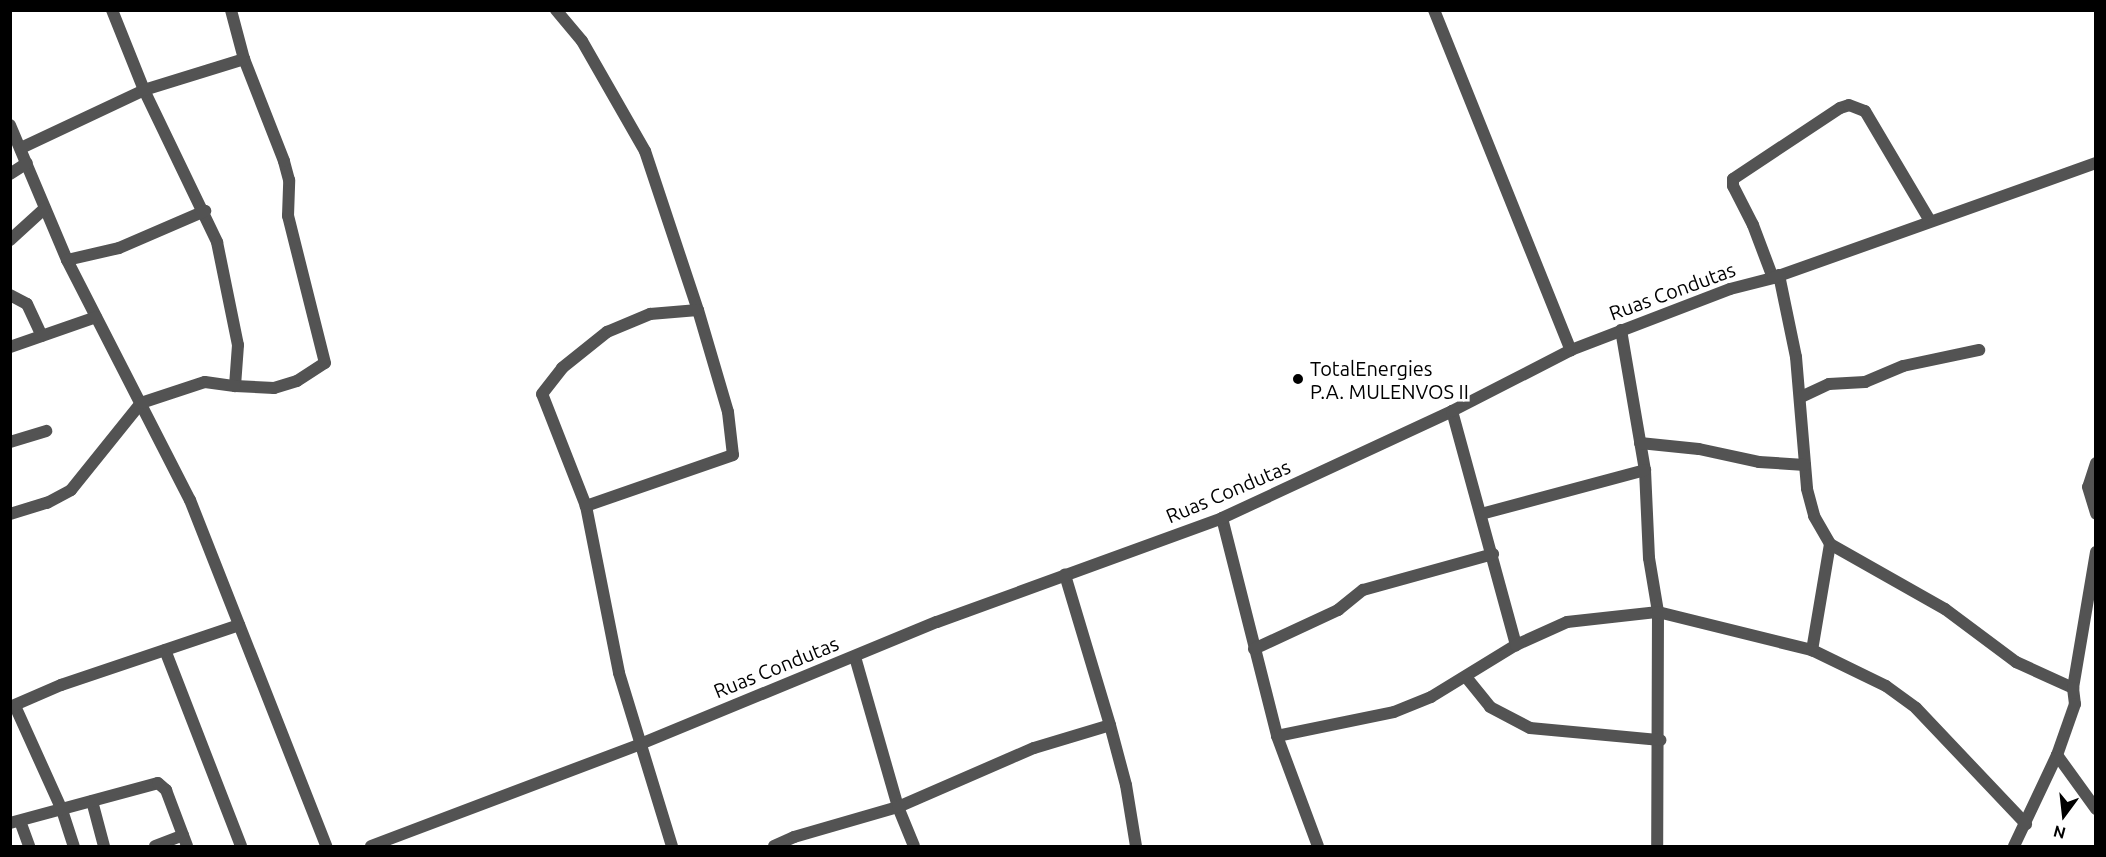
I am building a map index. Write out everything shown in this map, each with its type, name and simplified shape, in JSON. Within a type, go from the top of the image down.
[{"type":"street","points":[[112,10],[144,90],[205,211],[217,242],[236,332],[239,362],[236,386]]},
{"type":"street","points":[[10,514],[71,490],[141,403],[205,382],[253,389],[287,384],[325,363],[288,216],[289,180],[284,161],[244,59],[231,10]]},
{"type":"street","points":[[556,10],[582,41],[645,151],[699,310],[728,412],[733,455],[586,506]]},
{"type":"street","points":[[1434,10],[1571,350]]},
{"type":"street","points":[[21,148],[144,90],[244,59]]},
{"type":"street","points":[[1930,222],[1865,111],[1849,105],[1840,108],[1733,179],[1732,186],[1776,276],[1801,397],[1805,465],[1811,510],[1830,544],[1945,609],[2016,662],[2073,688]]},
{"type":"street","points":[[10,125],[67,260],[190,500],[326,846]]},
{"type":"street","points":[[10,174],[27,163]]},
{"type":"street","name":"Ruas Condutas","points":[[371,846],[638,745],[1065,575],[1222,518],[1452,411],[1571,350],[1621,330],[1730,289],[1776,276],[2096,164]]},
{"type":"street","points":[[10,240],[45,208]]},
{"type":"street","points":[[67,260],[119,248],[205,211]]},
{"type":"street","points":[[10,295],[27,304],[42,336]]},
{"type":"street","points":[[672,846],[638,745],[614,654],[586,506],[542,394],[562,368],[607,332],[650,314],[699,310]]},
{"type":"street","points":[[10,348],[96,317]]},
{"type":"street","points":[[1621,330],[1644,470],[1649,558],[1658,612],[1660,740],[1658,846]]},
{"type":"street","points":[[1801,397],[1829,384],[1865,382],[1903,366],[1979,350]]},
{"type":"street","points":[[1452,411],[1493,554],[1516,645]]},
{"type":"street","points":[[10,442],[46,431]]},
{"type":"street","points":[[1640,444],[1699,450],[1759,462],[1805,465]]},
{"type":"street","points":[[2096,463],[2088,487],[2096,514]]},
{"type":"street","points":[[1481,514],[1644,470]]},
{"type":"street","points":[[1222,518],[1276,736],[1318,846]]},
{"type":"street","points":[[1812,650],[1830,544]]},
{"type":"street","points":[[2014,846],[2057,755],[2075,704],[2073,688],[2096,552]]},
{"type":"street","points":[[1254,649],[1338,610],[1363,590],[1493,554]]},
{"type":"street","points":[[1065,575],[1126,785],[1136,846]]},
{"type":"street","points":[[1276,736],[1394,712],[1431,697],[1516,645],[1567,622],[1658,612],[1812,650],[1852,666],[1916,708],[2026,824]]},
{"type":"street","points":[[74,846],[62,810],[13,707],[61,685],[239,625]]},
{"type":"street","points":[[165,650],[241,846]]},
{"type":"street","points":[[855,657],[898,807],[914,846]]},
{"type":"street","points":[[1466,676],[1490,707],[1530,728],[1660,740]]},
{"type":"street","points":[[774,846],[794,837],[898,807],[1034,748],[1110,725]]},
{"type":"street","points":[[2057,755],[2096,809]]},
{"type":"street","points":[[29,846],[15,822],[158,783],[166,790],[185,841],[155,846]]},
{"type":"street","points":[[92,801],[104,846]]},
{"type":"place","name":"TotalEnergies P.A. MULENVOS II","points":[[1298,379]]}]
